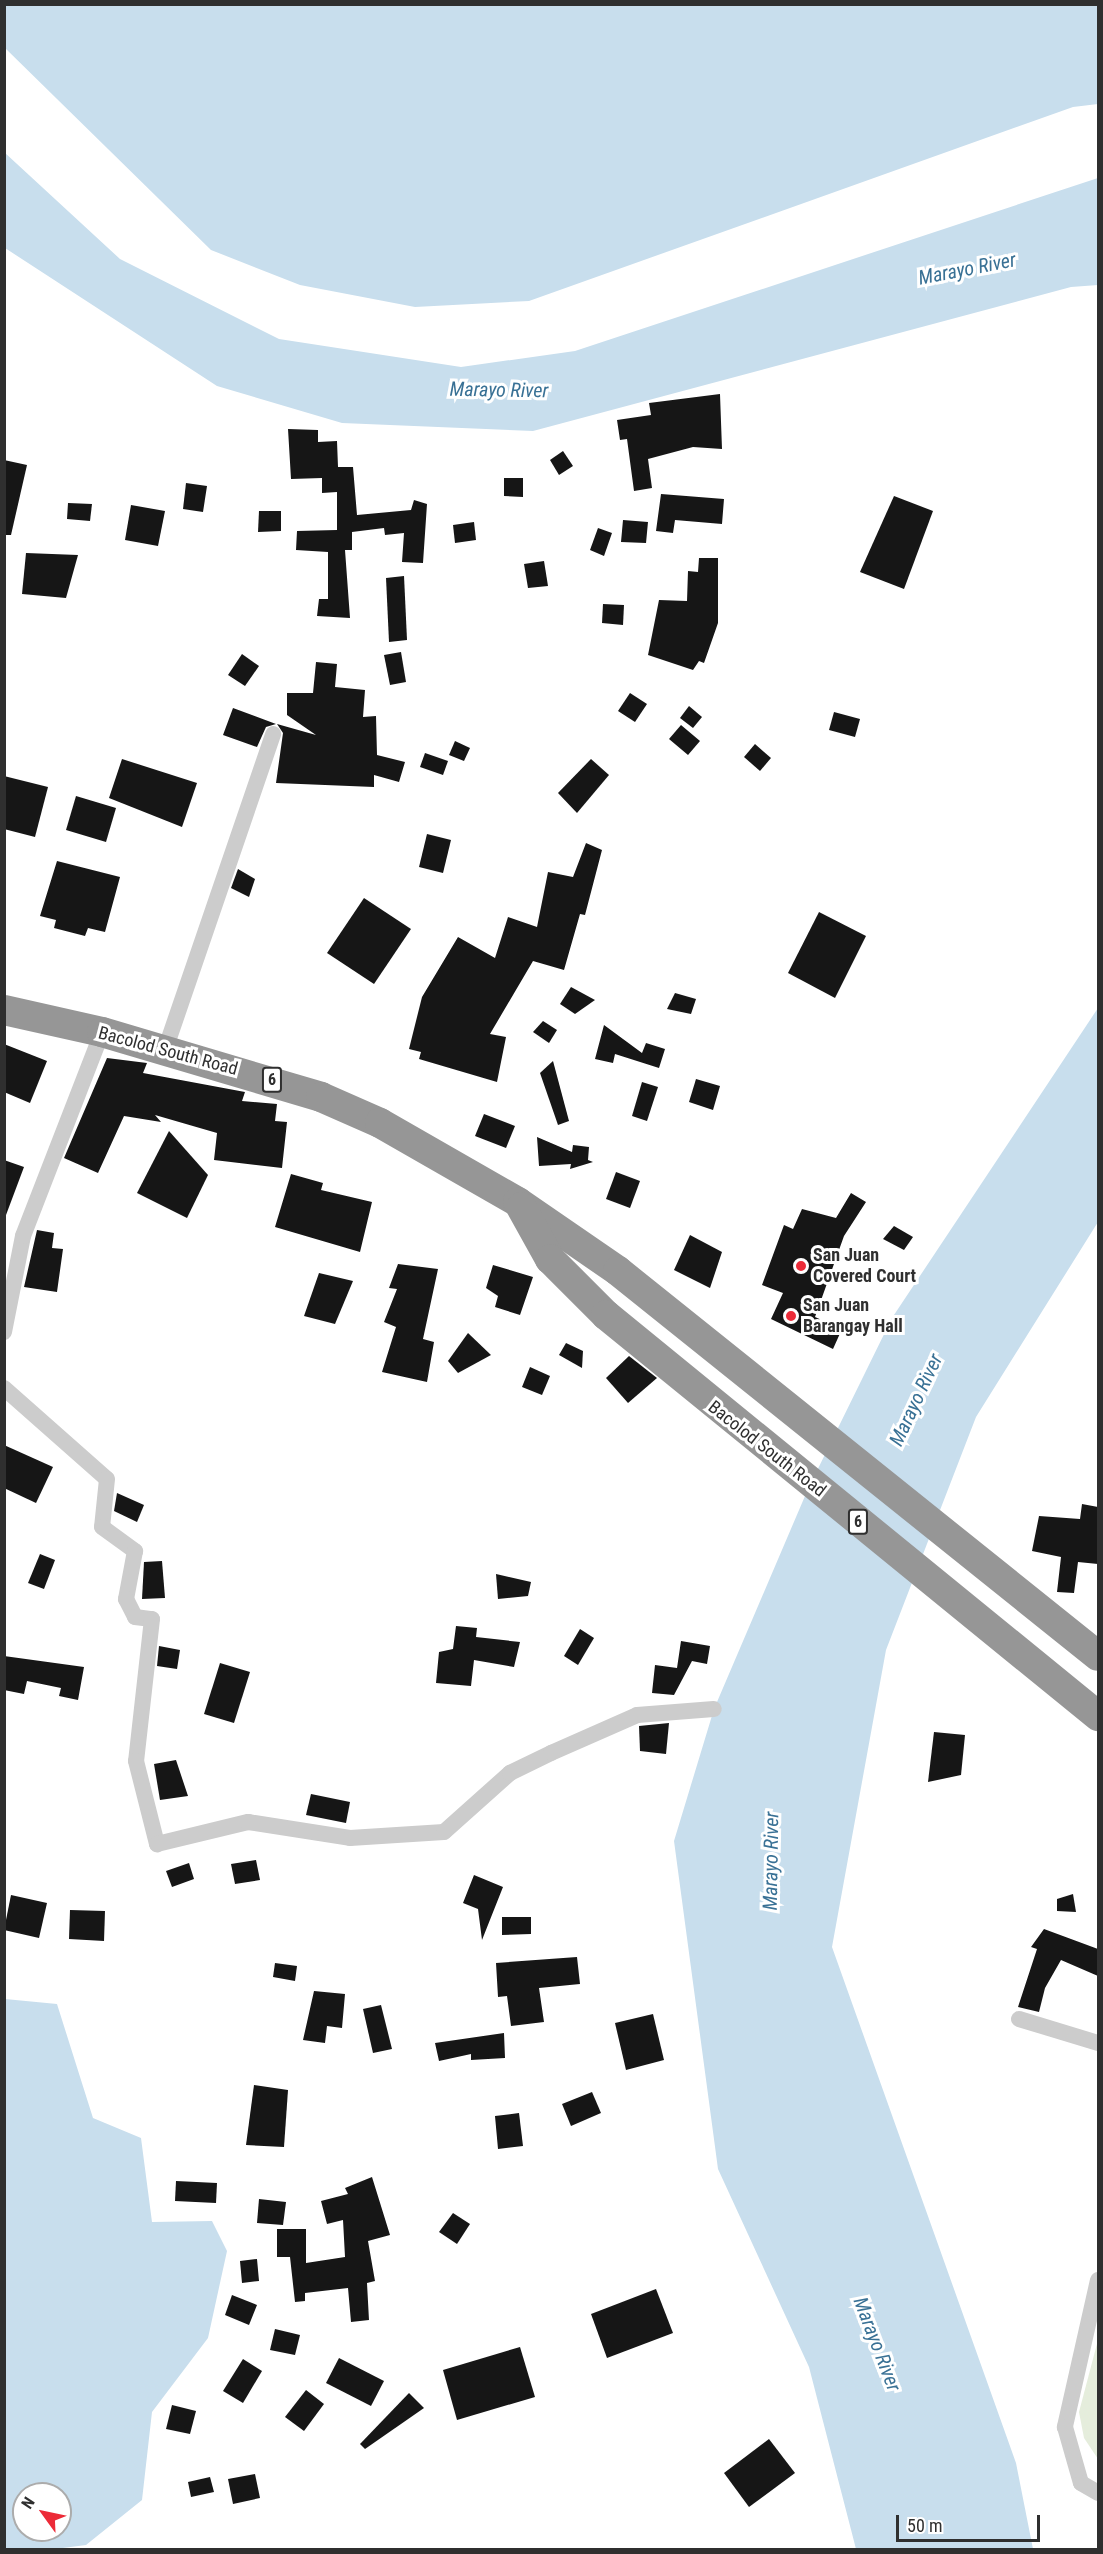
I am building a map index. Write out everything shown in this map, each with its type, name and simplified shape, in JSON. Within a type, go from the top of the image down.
[{"type":"highway","name":"Bacolod South Road","points":[[4,1010],[102,1032],[321,1097],[380,1123],[519,1202],[618,1271],[1098,1656]]},
{"type":"highway","name":"Bacolod South Road","points":[[519,1202],[550,1259],[707,1402],[1010,1641],[1044,1677],[1098,1716]]},
{"type":"street","points":[[165,1050],[273,735]]},
{"type":"street","points":[[4,1332],[23,1236],[102,1032]]},
{"type":"street","points":[[4,1388],[107,1479],[102,1527],[135,1551],[126,1599],[135,1617],[152,1619],[136,1761],[157,1844],[248,1822],[350,1838],[444,1832],[510,1773],[551,1753],[637,1715],[714,1709]]},
{"type":"street","points":[[1019,2019],[1098,2043]]},
{"type":"street","points":[[1098,2280],[1065,2427],[1081,2483],[1098,2493]]},
{"type":"green space","points":[[1098,2340],[1098,2459],[1084,2438],[1079,2412]]},
{"type":"water","points":[[4,5],[1098,5],[1098,104],[1073,107],[529,301],[415,307],[300,285],[211,250],[5,48]]},
{"type":"water","name":"Marayo River","points":[[4,152],[120,259],[279,339],[461,367],[575,351],[1098,178],[1098,285],[1071,287],[533,431],[342,423],[217,386],[5,248]]},
{"type":"water","name":"Marayo River","points":[[1098,1008],[1098,1222],[976,1417],[886,1650],[832,1947],[1016,2463],[1033,2549],[856,2549],[809,2367],[718,2169],[674,1841],[714,1709],[808,1489],[892,1318]]},
{"type":"water","points":[[5,1999],[57,2004],[93,2118],[141,2138],[152,2222],[212,2221],[227,2251],[208,2338],[152,2412],[142,2500],[86,2545],[55,2549],[5,2549]]},
{"type":"building","points":[[720,394],[722,449],[693,447],[648,459],[652,488],[634,491],[627,439],[620,440],[617,420],[651,415],[649,403]]},
{"type":"building","points":[[288,429],[318,430],[318,442],[337,441],[338,467],[353,467],[357,515],[411,510],[414,500],[427,504],[423,563],[402,562],[404,533],[385,535],[384,528],[352,532],[352,550],[345,550],[350,618],[317,616],[319,599],[328,599],[328,552],[296,550],[297,531],[337,530],[337,492],[322,493],[322,478],[291,479]]},
{"type":"building","points":[[563,451],[573,466],[559,475],[550,460]]},
{"type":"building","points":[[4,460],[27,465],[11,535],[4,535]]},
{"type":"building","points":[[504,478],[523,478],[523,497],[504,496]]},
{"type":"building","points":[[186,483],[207,486],[203,512],[183,509]]},
{"type":"building","points":[[661,494],[724,499],[722,524],[675,520],[673,533],[656,531]]},
{"type":"building","points":[[894,496],[933,511],[904,589],[860,572]]},
{"type":"building","points":[[68,503],[92,504],[90,521],[67,519]]},
{"type":"building","points":[[131,505],[165,511],[158,546],[125,540]]},
{"type":"building","points":[[259,511],[281,511],[281,531],[258,532]]},
{"type":"building","points":[[623,520],[648,522],[646,543],[621,542]]},
{"type":"building","points":[[474,522],[476,540],[455,543],[453,525]]},
{"type":"building","points":[[598,528],[612,533],[604,556],[590,550]]},
{"type":"building","points":[[26,553],[78,555],[66,598],[22,594]]},
{"type":"building","points":[[699,558],[718,558],[718,623],[704,663],[699,661],[693,670],[648,655],[659,600],[687,601],[688,571],[698,572]]},
{"type":"building","points":[[544,561],[548,586],[528,588],[524,564]]},
{"type":"building","points":[[404,576],[407,640],[389,642],[386,578]]},
{"type":"building","points":[[603,604],[624,605],[623,625],[602,623]]},
{"type":"building","points":[[401,652],[406,682],[390,685],[384,655]]},
{"type":"building","points":[[242,654],[259,666],[245,686],[228,675]]},
{"type":"building","points":[[316,662],[337,664],[335,687],[365,690],[363,717],[376,716],[377,755],[405,762],[399,782],[374,775],[374,787],[276,783],[283,733],[277,724],[316,735],[287,715],[287,693],[313,693]]},
{"type":"building","points":[[630,693],[647,704],[635,722],[618,711]]},
{"type":"building","points":[[689,706],[702,717],[693,728],[680,718]]},
{"type":"building","points":[[233,708],[276,724],[266,727],[257,747],[223,735]]},
{"type":"building","points":[[834,712],[860,719],[855,737],[829,730]]},
{"type":"building","points":[[681,725],[700,741],[688,755],[669,739]]},
{"type":"building","points":[[455,741],[470,748],[464,761],[449,755]]},
{"type":"building","points":[[755,744],[771,758],[760,771],[744,757]]},
{"type":"building","points":[[425,753],[448,761],[443,775],[420,767]]},
{"type":"building","points":[[122,759],[197,783],[182,827],[109,798]]},
{"type":"building","points":[[591,759],[609,775],[577,813],[558,793]]},
{"type":"building","points":[[4,776],[48,787],[35,837],[4,829]]},
{"type":"building","points":[[76,796],[116,808],[106,842],[66,830]]},
{"type":"building","points":[[427,834],[451,840],[443,873],[419,867]]},
{"type":"building","points":[[586,843],[602,850],[585,915],[580,914],[564,970],[533,961],[490,1034],[506,1037],[497,1082],[419,1059],[421,1052],[409,1049],[422,997],[458,937],[495,958],[508,917],[537,927],[548,872],[573,877]]},
{"type":"building","points":[[57,861],[120,877],[105,932],[88,928],[85,936],[54,928],[56,920],[40,916]]},
{"type":"building","points":[[238,869],[255,879],[249,897],[231,888]]},
{"type":"building","points":[[364,898],[411,929],[374,984],[327,953]]},
{"type":"building","points":[[819,912],[866,936],[835,998],[788,973]]},
{"type":"building","points":[[571,987],[595,1000],[575,1014],[560,1004]]},
{"type":"building","points":[[675,993],[696,999],[691,1014],[667,1009]]},
{"type":"building","points":[[543,1021],[557,1030],[549,1043],[533,1032]]},
{"type":"building","points":[[604,1025],[642,1053],[646,1043],[665,1049],[659,1068],[615,1054],[613,1063],[595,1059]]},
{"type":"building","points":[[4,1044],[47,1061],[30,1103],[4,1092]]},
{"type":"building","points":[[107,1058],[147,1063],[143,1073],[245,1092],[242,1101],[277,1104],[275,1121],[287,1122],[282,1168],[214,1160],[217,1133],[155,1115],[161,1122],[124,1116],[98,1173],[64,1158]]},
{"type":"building","points":[[553,1061],[569,1121],[558,1125],[540,1073]]},
{"type":"building","points":[[696,1079],[720,1086],[713,1110],[689,1102]]},
{"type":"building","points":[[642,1082],[658,1087],[647,1121],[632,1116]]},
{"type":"building","points":[[484,1114],[515,1126],[506,1148],[475,1136]]},
{"type":"building","points":[[169,1131],[208,1175],[187,1218],[137,1193]]},
{"type":"building","points":[[537,1137],[572,1152],[573,1145],[589,1147],[588,1160],[593,1162],[570,1169],[571,1164],[539,1166]]},
{"type":"building","points":[[4,1160],[24,1167],[6,1215],[4,1214]]},
{"type":"building","points":[[616,1172],[640,1181],[630,1208],[606,1199]]},
{"type":"building","points":[[291,1174],[323,1183],[321,1190],[372,1202],[360,1252],[275,1227]]},
{"type":"building","points":[[851,1193],[866,1202],[844,1236],[815,1317],[842,1329],[833,1349],[771,1319],[783,1293],[762,1285],[784,1225],[793,1229],[802,1209],[836,1218]]},
{"type":"building","points":[[894,1226],[913,1237],[904,1250],[883,1239]]},
{"type":"building","points":[[37,1230],[54,1233],[52,1248],[63,1249],[57,1292],[24,1287]]},
{"type":"building","points":[[690,1235],[722,1252],[710,1288],[674,1270]]},
{"type":"building","points":[[398,1264],[438,1269],[423,1339],[434,1342],[427,1382],[382,1372],[396,1327],[384,1322],[397,1289],[389,1288]]},
{"type":"building","points":[[493,1265],[533,1277],[520,1315],[495,1307],[498,1296],[486,1288]]},
{"type":"building","points":[[319,1273],[353,1281],[335,1324],[304,1316]]},
{"type":"building","points":[[468,1333],[491,1355],[458,1373],[448,1361]]},
{"type":"building","points":[[566,1343],[583,1351],[582,1368],[559,1355]]},
{"type":"building","points":[[629,1356],[657,1378],[628,1403],[606,1378]]},
{"type":"building","points":[[530,1367],[550,1376],[542,1395],[522,1387]]},
{"type":"building","points":[[4,1445],[53,1467],[36,1503],[4,1488]]},
{"type":"building","points":[[117,1493],[144,1505],[137,1522],[114,1511]]},
{"type":"building","points":[[1082,1504],[1098,1507],[1098,1564],[1078,1562],[1074,1593],[1057,1592],[1061,1557],[1032,1551],[1039,1516],[1080,1519]]},
{"type":"building","points":[[40,1554],[55,1560],[44,1589],[28,1583]]},
{"type":"building","points":[[162,1561],[165,1598],[142,1599],[144,1562]]},
{"type":"building","points":[[496,1574],[531,1582],[528,1596],[498,1599]]},
{"type":"building","points":[[456,1626],[477,1628],[476,1637],[520,1642],[514,1667],[474,1660],[471,1686],[436,1683],[439,1652],[453,1649]]},
{"type":"building","points":[[580,1629],[594,1638],[578,1665],[564,1656]]},
{"type":"building","points":[[681,1641],[710,1646],[707,1664],[692,1661],[674,1695],[652,1693],[655,1665],[677,1668]]},
{"type":"building","points":[[159,1646],[180,1650],[177,1669],[157,1666]]},
{"type":"building","points":[[4,1656],[84,1667],[78,1700],[59,1696],[61,1688],[27,1681],[24,1694],[4,1690]]},
{"type":"building","points":[[220,1663],[250,1672],[234,1723],[204,1714]]},
{"type":"building","points":[[669,1723],[666,1754],[640,1751],[639,1726]]},
{"type":"building","points":[[934,1732],[965,1735],[961,1775],[928,1782]]},
{"type":"building","points":[[176,1760],[188,1796],[160,1800],[154,1764]]},
{"type":"building","points":[[311,1794],[350,1802],[346,1823],[306,1815]]},
{"type":"building","points":[[256,1860],[260,1880],[235,1884],[231,1864]]},
{"type":"building","points":[[189,1863],[194,1879],[172,1887],[166,1871]]},
{"type":"building","points":[[474,1875],[503,1887],[482,1940],[478,1909],[463,1903]]},
{"type":"building","points":[[1073,1894],[1076,1912],[1057,1911],[1057,1899]]},
{"type":"building","points":[[11,1895],[47,1903],[39,1938],[4,1930]]},
{"type":"building","points":[[70,1910],[105,1911],[104,1941],[69,1939]]},
{"type":"building","points":[[502,1917],[531,1917],[531,1934],[502,1935]]},
{"type":"building","points":[[1044,1929],[1098,1949],[1098,1976],[1061,1960],[1045,1988],[1039,2012],[1018,2007],[1037,1949],[1031,1947]]},
{"type":"building","points":[[577,1957],[580,1984],[539,1988],[544,2022],[511,2026],[507,1996],[498,1997],[496,1963]]},
{"type":"building","points":[[275,1963],[297,1966],[295,1981],[273,1977]]},
{"type":"building","points":[[314,1991],[345,1994],[342,2028],[327,2026],[325,2043],[303,2040]]},
{"type":"building","points":[[381,2005],[392,2049],[373,2053],[363,2009]]},
{"type":"building","points":[[653,2014],[664,2060],[626,2070],[615,2023]]},
{"type":"building","points":[[504,2033],[505,2058],[471,2060],[471,2054],[439,2061],[435,2043]]},
{"type":"building","points":[[254,2085],[288,2090],[284,2147],[246,2145]]},
{"type":"building","points":[[592,2092],[601,2113],[571,2126],[562,2104]]},
{"type":"building","points":[[519,2113],[523,2146],[498,2149],[495,2116]]},
{"type":"building","points":[[372,2177],[390,2235],[368,2241],[375,2281],[367,2283],[369,2320],[351,2322],[348,2288],[305,2293],[305,2301],[295,2302],[290,2257],[277,2257],[277,2229],[306,2229],[306,2263],[345,2257],[343,2220],[327,2224],[321,2201],[348,2194],[345,2188]]},
{"type":"building","points":[[176,2181],[217,2183],[216,2203],[175,2201]]},
{"type":"building","points":[[259,2199],[286,2202],[283,2225],[257,2223]]},
{"type":"building","points":[[453,2213],[470,2224],[457,2244],[439,2232]]},
{"type":"building","points":[[257,2259],[259,2281],[242,2283],[240,2261]]},
{"type":"building","points":[[656,2289],[673,2333],[607,2358],[591,2314]]},
{"type":"building","points":[[232,2295],[257,2305],[249,2325],[225,2315]]},
{"type":"building","points":[[275,2329],[300,2335],[295,2355],[270,2350]]},
{"type":"building","points":[[520,2347],[535,2397],[457,2420],[443,2370]]},
{"type":"building","points":[[339,2358],[384,2381],[371,2406],[326,2383]]},
{"type":"building","points":[[243,2359],[262,2371],[243,2403],[223,2391]]},
{"type":"building","points":[[306,2390],[324,2404],[304,2431],[285,2417]]},
{"type":"building","points":[[409,2393],[424,2408],[365,2449],[360,2444]]},
{"type":"building","points":[[172,2405],[196,2411],[190,2434],[166,2429]]},
{"type":"building","points":[[769,2439],[795,2473],[749,2507],[724,2473]]},
{"type":"building","points":[[255,2474],[260,2498],[233,2504],[228,2479]]},
{"type":"building","points":[[210,2477],[214,2492],[191,2497],[188,2482]]},
{"type":"place","name":"San Juan Covered Court","points":[[801,1266]]},
{"type":"place","name":"San Juan Barangay Hall","points":[[791,1316]]}]
